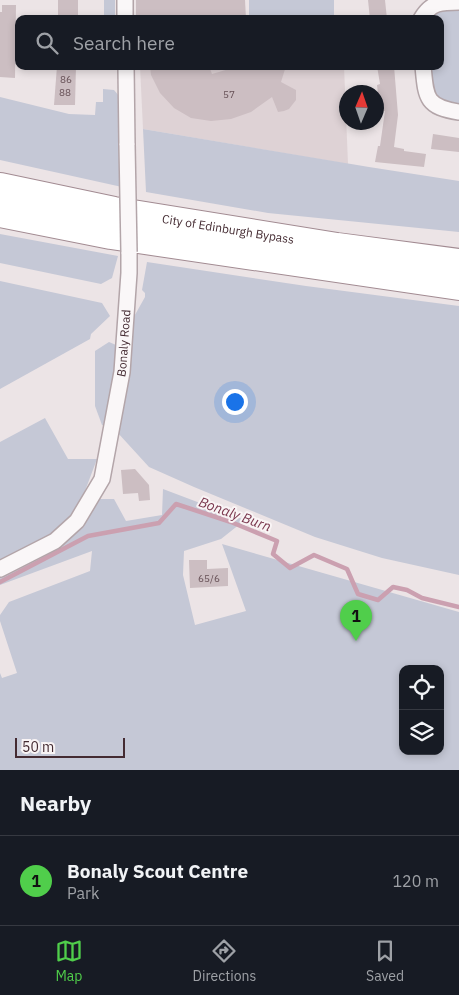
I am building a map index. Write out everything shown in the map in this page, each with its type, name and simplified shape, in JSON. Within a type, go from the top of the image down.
[{"type":"highway","name":"City of Edinburgh Bypass","points":[[0,187],[114,211],[337,247],[459,263]]},
{"type":"highway","name":"City of Edinburgh Bypass","points":[[0,213],[111,235],[459,286]]},
{"type":"street","points":[[125,0],[125,15]]},
{"type":"street","points":[[424,15],[428,8],[435,4],[459,2]]},
{"type":"street","name":"Bonaly Road","points":[[0,568],[55,541],[77,521],[102,479],[122,372],[129,273],[126,70]]},
{"type":"street","points":[[424,70],[429,99],[439,108],[459,112]]},
{"type":"shaded area","points":[[104,0],[115,0],[115,15],[104,15]]},
{"type":"shaded area","points":[[249,0],[334,0],[334,15],[249,15]]},
{"type":"shaded area","points":[[441,9],[459,9],[459,106],[435,98],[428,70],[444,70],[444,15],[432,15]]},
{"type":"shaded area","points":[[140,70],[344,70],[345,85],[339,85],[339,130],[347,130],[348,164],[143,129]]},
{"type":"shaded area","points":[[103,89],[114,90],[119,96],[122,187],[0,160],[0,97],[69,114],[95,115],[96,102],[103,102]]},
{"type":"shaded area","points":[[143,129],[459,181],[459,232],[268,213],[146,192]]},
{"type":"shaded area","points":[[0,234],[118,256],[112,278],[101,284],[0,263]]},
{"type":"shaded area","points":[[147,262],[306,286],[459,306],[459,575],[382,558],[315,537],[149,467],[117,432],[131,322],[145,297],[145,293],[142,290]]},
{"type":"shaded area","points":[[0,281],[102,303],[110,316],[91,334],[90,339],[0,389]]},
{"type":"shaded area","points":[[109,342],[116,345],[118,359],[107,427],[102,425],[95,406],[95,351]]},
{"type":"shaded area","points":[[45,418],[68,459],[97,459],[82,499],[114,499],[126,521],[162,515],[163,489],[245,520],[221,539],[184,551],[183,575],[195,625],[246,611],[222,544],[459,612],[459,770],[0,770],[0,673],[2,678],[17,673],[0,621],[0,615],[9,602],[90,571],[92,551],[0,585],[0,442]]},
{"type":"building","points":[[58,0],[78,0],[78,15],[58,15]]},
{"type":"building","points":[[136,0],[245,0],[246,15],[136,15]]},
{"type":"building","points":[[368,0],[385,0],[387,15],[370,15]]},
{"type":"building","points":[[2,5],[16,5],[15,78],[0,77],[0,12],[2,12]]},
{"type":"building","points":[[57,70],[76,70],[75,105],[54,105]]},
{"type":"building","points":[[150,70],[210,70],[212,74],[226,70],[285,70],[281,82],[296,90],[296,100],[289,109],[284,111],[278,112],[272,97],[251,112],[231,119],[211,121],[191,118],[174,108],[160,93]]},
{"type":"building","points":[[378,70],[394,70],[398,115],[394,147],[404,149],[404,151],[426,154],[424,167],[375,162],[382,130],[384,130],[385,111],[384,85],[377,85],[380,84]]},
{"type":"building","points":[[433,134],[459,138],[459,152],[431,149]]},
{"type":"building","points":[[135,469],[149,485],[150,500],[139,501],[138,493],[123,494],[121,470]]},
{"type":"building","points":[[189,560],[207,560],[207,569],[228,568],[228,586],[190,588]]},
{"type":"waterway","name":"Bonaly Burn","points":[[0,582],[88,536],[159,523],[176,504],[231,522],[277,541],[273,554],[290,568],[314,555],[347,569],[358,594],[378,600],[393,587],[407,590],[422,598],[459,607]]},
{"type":"place","name":"Bonaly Scout Centre","points":[[356,641]]}]
